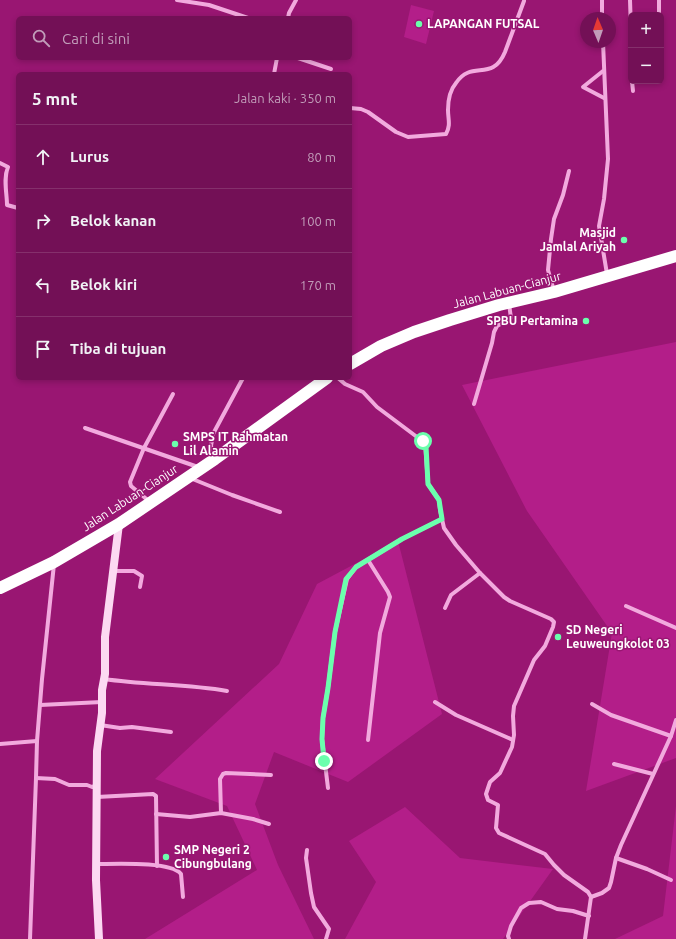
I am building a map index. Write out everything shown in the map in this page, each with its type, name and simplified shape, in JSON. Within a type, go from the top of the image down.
[{"type":"highway","name":"Jalan Labuan-Cianjur","points":[[352,363],[381,346],[414,332],[450,320],[499,305],[509,304],[554,292],[607,275],[676,256]]},
{"type":"highway","name":"Jalan Labuan-Cianjur","points":[[0,588],[54,562],[119,524],[215,459],[324,380]]},
{"type":"street","points":[[177,0],[208,5],[242,16]]},
{"type":"street","points":[[288,16],[296,0]]},
{"type":"street","points":[[602,0],[602,12]]},
{"type":"street","points":[[630,0],[630,12]]},
{"type":"street","points":[[659,0],[659,12]]},
{"type":"street","points":[[352,108],[361,109],[368,112],[396,132],[408,137],[446,134],[450,128],[448,109],[449,97],[456,83],[465,73],[469,71],[485,70],[496,67],[505,52],[524,1]]},
{"type":"street","points":[[603,48],[604,98],[608,159],[604,199],[599,226],[607,275]]},
{"type":"street","points":[[274,72],[277,60]]},
{"type":"street","points":[[304,60],[331,69]]},
{"type":"street","points":[[604,71],[583,87],[604,98]]},
{"type":"street","points":[[632,84],[633,91]]},
{"type":"street","points":[[0,163],[8,167],[5,173],[7,205],[16,207]]},
{"type":"street","points":[[554,292],[548,270],[550,246],[554,219],[563,195],[569,171]]},
{"type":"street","points":[[474,404],[494,332],[497,326],[510,318],[509,304]]},
{"type":"street","points":[[215,459],[211,446],[213,434],[242,380]]},
{"type":"street","points":[[340,380],[345,384],[363,392],[377,407],[425,443],[428,484],[439,500],[444,528],[480,573],[504,597],[522,607],[551,619],[554,622],[545,646],[534,660],[514,706],[512,747],[504,767],[490,782],[486,794],[488,800],[499,807],[496,831],[545,854],[564,875],[588,892],[591,897],[585,939]]},
{"type":"street","points":[[150,503],[129,483],[144,448],[173,394]]},
{"type":"street","points":[[85,428],[200,468]]},
{"type":"street","points":[[188,477],[280,512]]},
{"type":"street","points":[[328,788],[322,739],[323,718],[335,632],[346,579],[354,568],[402,539],[442,519]]},
{"type":"street","points":[[99,939],[96,864],[98,785],[97,751],[104,679],[106,637],[119,524]]},
{"type":"street","points":[[368,560],[390,597],[380,633],[368,740]]},
{"type":"street","points":[[30,939],[37,741],[54,562]]},
{"type":"street","points":[[114,571],[134,571],[142,576],[140,587]]},
{"type":"street","points":[[445,608],[451,595],[480,573]]},
{"type":"street","points":[[626,606],[676,628]]},
{"type":"street","points":[[104,679],[227,690]]},
{"type":"street","points":[[40,705],[102,702]]},
{"type":"street","points":[[435,702],[442,708],[456,715],[513,740]]},
{"type":"street","points":[[592,704],[611,715],[671,736]]},
{"type":"street","points":[[591,897],[602,893],[609,888],[616,858],[671,736],[676,720]]},
{"type":"street","points":[[100,725],[171,732]]},
{"type":"street","points":[[0,744],[37,741]]},
{"type":"street","points":[[614,764],[653,774]]},
{"type":"street","points":[[222,813],[220,779],[223,774],[271,775]]},
{"type":"street","points":[[36,778],[55,779],[69,785],[87,785],[92,787],[98,785]]},
{"type":"street","points":[[97,797],[153,794],[156,796],[158,866]]},
{"type":"street","points":[[156,814],[190,817],[222,813],[253,819],[269,824]]},
{"type":"street","points":[[307,850],[306,858],[311,893],[314,907],[329,929],[326,939]]},
{"type":"street","points":[[616,858],[647,869],[671,880]]},
{"type":"street","points":[[96,864],[158,866],[179,871],[183,880],[183,897]]},
{"type":"street","points":[[509,939],[508,936],[511,926],[521,908],[529,903],[541,902],[557,910],[573,911],[589,916]]},
{"type":"shaded area","name":"LAPANGAN FUTSAL","points":[[411,5],[434,11],[426,44],[404,37]]},
{"type":"shaded area","points":[[676,342],[676,758],[586,791],[612,633],[527,511],[462,385]]},
{"type":"shaded area","points":[[398,541],[442,714],[348,782],[274,752],[255,804],[278,865],[314,939],[145,939],[257,870],[227,806],[155,779],[279,664],[317,584]]},
{"type":"shaded area","points":[[676,806],[676,939],[615,939],[663,916]]},
{"type":"shaded area","points":[[405,807],[460,858],[553,869],[503,939],[345,939],[376,882],[349,841]]},
{"type":"place","name":"LAPANGAN FUTSAL","points":[[419,24]]},
{"type":"place","name":"Masjid Jamlal Ariyah","points":[[624,240]]},
{"type":"place","name":"SPBU Pertamina","points":[[586,321]]},
{"type":"place","name":"SMPS IT Rahmatan Lil Alamin","points":[[175,444]]},
{"type":"place","name":"SD Negeri Leuweungkolot 03","points":[[558,637]]},
{"type":"place","name":"SMP Negeri 2 Cibungbulang","points":[[166,857]]},
{"type":"route","points":[[324,761],[322,739],[323,718],[335,632],[346,579],[356,567],[402,539],[442,519],[439,500],[428,484],[426,446],[423,441]]}]
